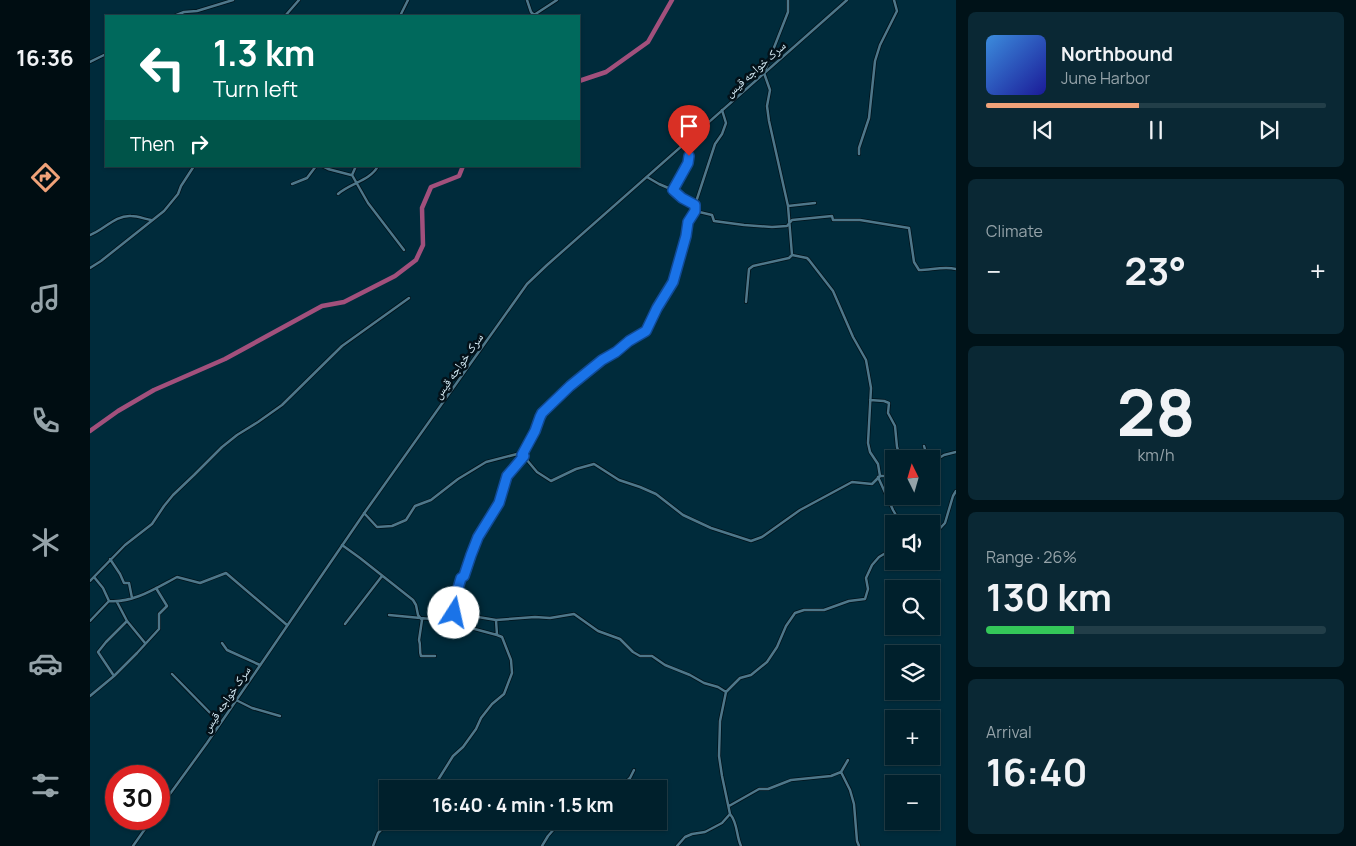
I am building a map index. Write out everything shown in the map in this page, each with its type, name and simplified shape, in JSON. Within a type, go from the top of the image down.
[{"type":"street","points":[[176,15],[233,0]]},
{"type":"street","points":[[286,15],[299,0]]},
{"type":"street","points":[[400,15],[408,0]]},
{"type":"street","points":[[527,0],[534,15],[557,0]]},
{"type":"street","points":[[788,0],[788,12],[764,73],[770,90],[767,106],[769,122],[788,206],[792,255]]},
{"type":"street","name":"سرک خواجه قیس","points":[[170,793],[342,545],[527,284],[847,0]]},
{"type":"street","points":[[859,154],[869,118],[875,61],[880,44],[897,11],[894,0]]},
{"type":"street","points":[[90,62],[105,54]]},
{"type":"street","points":[[452,621],[454,613],[452,609],[461,578],[464,576],[478,537],[499,503],[507,476],[523,455],[540,417],[551,403],[602,360],[646,331],[673,282],[688,222],[695,211],[695,205],[715,144],[722,134],[726,123],[722,110]]},
{"type":"street","points":[[673,190],[688,163],[689,156],[685,143]]},
{"type":"street","points":[[90,268],[164,210],[178,194],[193,167]]},
{"type":"street","points":[[292,184],[307,178],[315,167]]},
{"type":"street","points":[[324,167],[352,175],[368,203],[404,250]]},
{"type":"street","points":[[352,175],[356,167]]},
{"type":"street","points":[[338,194],[356,182],[363,180],[376,171],[378,167]]},
{"type":"street","points":[[647,176],[695,205]]},
{"type":"street","points":[[788,206],[815,203]]},
{"type":"street","points":[[695,211],[712,215],[714,220],[744,225],[787,226],[792,220],[832,216],[833,220],[860,220],[909,228],[914,262],[919,270],[949,267],[956,269]]},
{"type":"street","points":[[90,235],[123,217],[131,216],[151,220]]},
{"type":"street","points":[[746,302],[749,269],[753,266],[789,258],[792,255],[807,258],[832,291],[866,360],[871,388],[868,443],[870,452],[878,464],[879,476],[896,515]]},
{"type":"street","points":[[90,580],[125,545],[152,524],[173,495],[222,446],[282,404],[342,346],[409,298]]},
{"type":"street","points":[[870,400],[884,401],[889,404],[888,413],[895,426],[898,450]]},
{"type":"street","points":[[924,446],[925,450]]},
{"type":"street","points":[[940,457],[956,452]]},
{"type":"street","points":[[364,514],[377,527],[392,526],[406,520],[415,506],[431,500],[458,479],[486,462],[521,453],[538,472],[551,481],[576,469],[594,464],[619,480],[656,494],[683,515],[711,528],[751,541],[762,537],[800,510],[852,482],[872,484],[879,476],[885,476]]},
{"type":"street","points":[[940,528],[944,523],[956,491]]},
{"type":"street","points":[[342,545],[413,600],[418,615],[422,620],[419,640],[420,654],[421,656],[435,656]]},
{"type":"street","points":[[741,846],[737,836],[736,824],[730,814],[719,756],[720,721],[726,692],[740,678],[751,675],[767,662],[795,613],[804,610],[824,610],[849,601],[865,598],[868,589],[866,578],[872,565],[885,553]]},
{"type":"street","points":[[110,559],[124,583],[129,583],[132,598]]},
{"type":"street","points":[[109,601],[117,602],[141,596],[177,577],[200,583],[226,573],[287,625]]},
{"type":"street","points":[[94,576],[103,588],[109,601]]},
{"type":"street","points":[[345,624],[382,576]]},
{"type":"street","points":[[90,696],[138,653],[159,629],[159,614],[167,606],[156,588]]},
{"type":"street","points":[[90,621],[109,601]]},
{"type":"street","points":[[117,602],[127,622],[146,643]]},
{"type":"street","points":[[454,613],[496,620],[535,617],[550,618],[574,614],[598,631],[614,635],[640,656],[652,656],[665,665],[690,674],[704,683],[718,687],[726,692]]},
{"type":"street","points":[[389,615],[452,621],[456,624],[497,635],[502,638],[511,660],[512,673],[504,694],[492,704],[481,718],[476,729],[453,756],[438,780]]},
{"type":"street","points":[[496,620],[497,635]]},
{"type":"street","points":[[114,676],[98,652],[127,622]]},
{"type":"street","points":[[222,643],[227,650],[260,665]]},
{"type":"street","points":[[172,674],[220,723]]},
{"type":"street","points":[[236,700],[252,708],[280,716]]},
{"type":"street","points":[[729,806],[759,789],[791,780],[831,776],[840,772],[848,760]]},
{"type":"street","points":[[628,780],[634,770]]},
{"type":"street","points":[[840,772],[850,790],[854,804],[859,846]]},
{"type":"street","points":[[677,846],[685,837],[705,832],[722,823],[730,814]]},
{"type":"street","points":[[134,846],[145,830]]},
{"type":"street","points":[[373,846],[381,830]]},
{"type":"street","points":[[542,846],[554,830]]},
{"type":"waterway","points":[[580,81],[606,72],[648,42],[672,0]]},
{"type":"waterway","points":[[90,431],[118,411],[154,390],[225,359],[322,306],[344,302],[395,276],[416,260],[423,245],[422,208],[431,187],[459,176],[463,167]]},
{"type":"route","points":[[454,613],[452,609],[461,578],[464,576],[478,537],[499,503],[507,476],[524,456],[522,455],[542,413],[570,386],[602,360],[622,349],[629,341],[646,331],[673,282],[688,222],[695,211],[695,205],[682,198],[673,190],[688,163],[689,156]]}]
